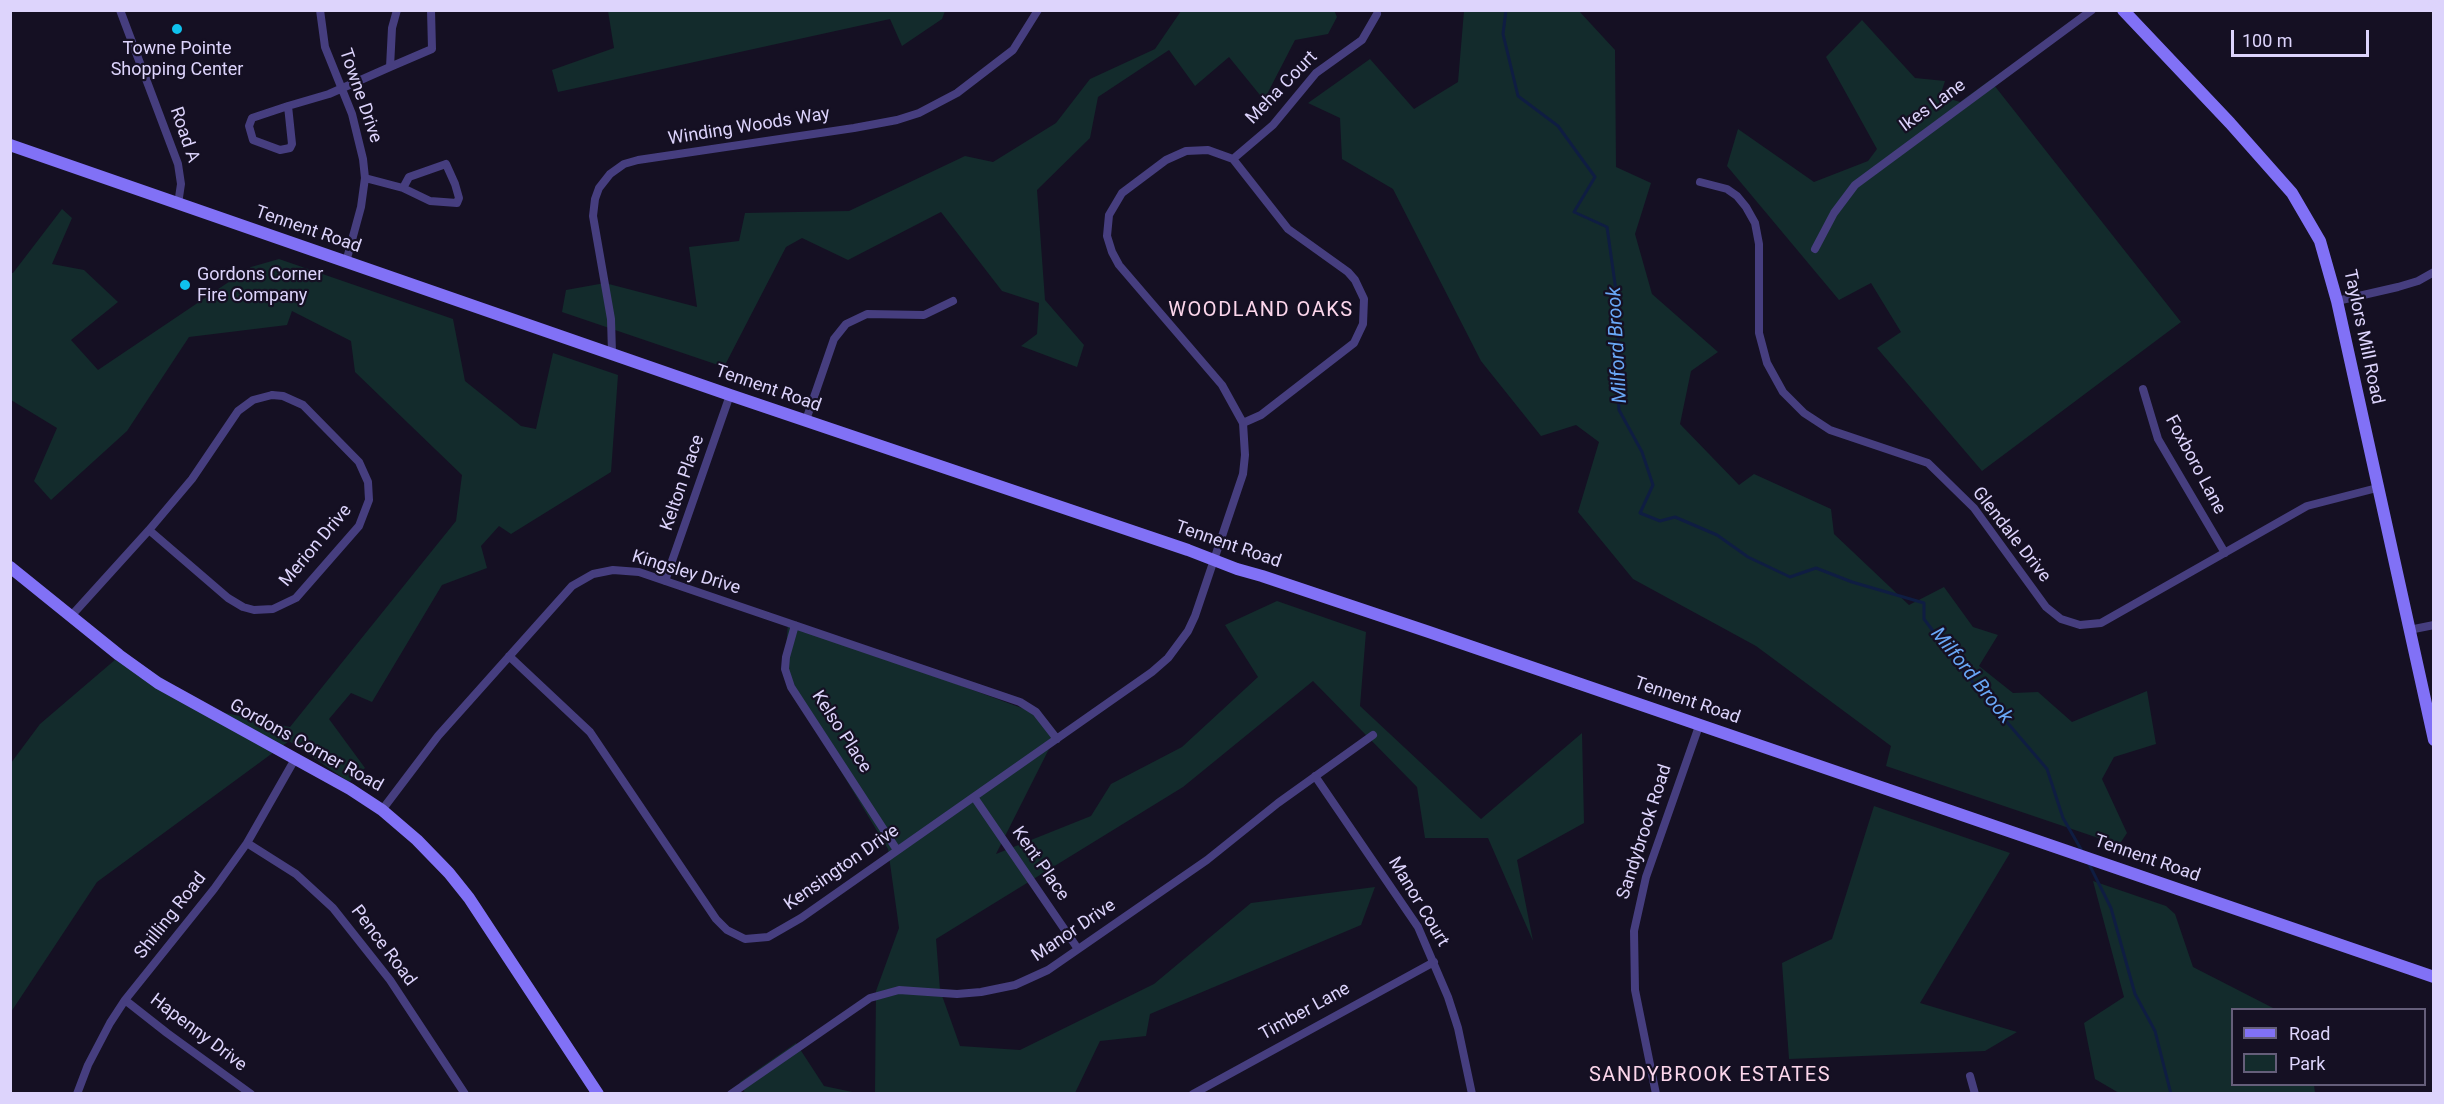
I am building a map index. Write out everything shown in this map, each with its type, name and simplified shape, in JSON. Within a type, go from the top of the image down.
[{"type":"street","name":"Road A","points":[[120,10],[178,164],[181,184],[178,204]]},
{"type":"street","name":"Towne Drive","points":[[320,10],[325,47],[360,139],[365,178],[361,207],[346,262]]},
{"type":"street","points":[[390,67],[392,28],[397,10]]},
{"type":"street","points":[[288,106],[292,144],[290,148],[280,150],[253,140],[249,126],[252,118],[288,106],[341,89],[432,49],[431,10]]},
{"type":"street","name":"Winding Woods Way","points":[[612,353],[611,319],[593,208],[599,188],[610,174],[624,164],[638,160],[854,128],[919,113],[957,93],[1012,50],[1038,10]]},
{"type":"street","name":"Ikes Lane","points":[[1815,249],[1834,213],[1855,185],[2092,10]]},
{"type":"street","name":"Taylors Mill Road","points":[[2123,10],[2230,123],[2292,193],[2320,242],[2337,301],[2433,738]]},
{"type":"street","name":"Meha Court","points":[[1233,159],[1273,125],[1316,73],[1362,40],[1377,14]]},
{"type":"street","name":"Tennent Road","points":[[10,145],[730,395],[2433,977]]},
{"type":"street","points":[[1196,149],[1218,153],[1233,159],[1288,229],[1343,268],[1355,280],[1361,290],[1365,307],[1360,333],[1346,352],[1261,415],[1243,423],[1222,385],[1119,265],[1107,236],[1109,215],[1116,201],[1126,190],[1166,160],[1177,154],[1196,149]]},
{"type":"street","points":[[365,178],[403,188],[430,201],[457,203],[458,201],[456,184],[446,164],[409,177],[403,188]]},
{"type":"street","name":"Glendale Drive","points":[[1700,182],[1727,189],[1737,196],[1755,223],[1759,244],[1757,315],[1759,333],[1767,363],[1784,392],[1804,414],[1830,430],[1928,463],[1974,508],[2053,614],[2069,623],[2080,625],[2101,623],[2307,506],[2377,488]]},
{"type":"street","points":[[2337,301],[2398,287],[2433,272]]},
{"type":"street","points":[[806,420],[834,339],[846,324],[867,314],[924,315],[953,302]]},
{"type":"street","name":"Foxboro Lane","points":[[2142,389],[2158,439],[2225,553]]},
{"type":"street","name":"Kelton Place","points":[[665,581],[730,395]]},
{"type":"street","name":"Merion Drive","points":[[72,615],[192,478],[238,411],[262,396],[283,396],[303,405],[358,462],[368,482],[369,500],[359,526],[296,597],[273,609],[254,610],[233,602],[148,530]]},
{"type":"street","name":"Kensington Drive","points":[[509,656],[590,732],[712,915],[727,930],[736,935],[751,940],[768,937],[783,930],[974,797],[1152,672],[1168,658],[1192,623],[1243,474],[1245,454],[1243,423]]},
{"type":"street","name":"Gordons Corner Road","points":[[10,567],[119,655],[158,683],[382,810],[432,855],[469,898],[598,1094]]},
{"type":"street","name":"Kingsley Drive","points":[[382,810],[431,744],[563,595],[583,578],[603,571],[639,572],[1020,702],[1036,712],[1056,739]]},
{"type":"street","name":"Kelso Place","points":[[795,625],[785,669],[791,687],[897,850]]},
{"type":"street","points":[[2409,630],[2433,625]]},
{"type":"street","name":"Sandybrook Road","points":[[1656,1094],[1635,990],[1634,931],[1646,877],[1699,726]]},
{"type":"street","name":"Manor Drive","points":[[731,1094],[870,998],[899,990],[957,994],[997,989],[1034,978],[1207,860],[1315,776],[1374,735]]},
{"type":"street","name":"Shilling Road","points":[[77,1094],[99,1041],[125,999],[214,889],[247,843],[295,759]]},
{"type":"street","name":"Manor Court","points":[[1315,776],[1410,913],[1434,962],[1458,1028],[1472,1094]]},
{"type":"street","name":"Kent Place","points":[[974,797],[1078,950]]},
{"type":"street","name":"Pence Road","points":[[247,843],[296,874],[333,908],[390,980],[465,1094]]},
{"type":"street","name":"Timber Lane","points":[[1192,1094],[1434,962]]},
{"type":"street","name":"Hapenny Drive","points":[[125,999],[167,1034],[251,1094]]},
{"type":"street","points":[[1970,1076],[1975,1094]]},
{"type":"green space","points":[[608,10],[945,11],[942,19],[902,46],[890,19],[558,92],[552,70],[614,48]]},
{"type":"green space","points":[[1334,10],[1337,17],[1328,34],[1295,40],[1264,100],[1229,57],[1195,86],[1169,50],[1098,97],[1090,138],[1037,190],[1045,300],[1084,345],[1077,367],[1021,346],[1037,334],[1039,303],[1002,291],[941,212],[848,260],[802,238],[786,247],[724,367],[562,312],[566,290],[605,283],[697,307],[689,247],[739,241],[745,213],[849,211],[965,156],[993,162],[1056,123],[1090,79],[1155,49],[1181,11]]},
{"type":"green space","points":[[1464,11],[1579,11],[1615,50],[1616,167],[1651,183],[1635,234],[1652,294],[1718,352],[1691,371],[1680,424],[1739,485],[1754,474],[1831,509],[1834,534],[1909,605],[1944,587],[1973,627],[1998,635],[1979,666],[2013,693],[2038,692],[2072,722],[2147,691],[2156,744],[2114,757],[2102,779],[2127,833],[2119,845],[1886,766],[1891,746],[1756,646],[1633,579],[1578,512],[1599,442],[1576,425],[1541,436],[1481,361],[1393,189],[1342,159],[1340,118],[1308,103],[1370,59],[1414,109],[1458,82]]},
{"type":"green space","points":[[1862,20],[1915,78],[1945,81],[1940,96],[1960,102],[1990,80],[2181,322],[1982,471],[1877,348],[1901,332],[1871,283],[1839,300],[1727,166],[1738,129],[1814,182],[1868,161],[1877,149],[1826,57]]},
{"type":"green space","points":[[62,209],[72,218],[52,264],[84,270],[118,302],[71,340],[98,370],[251,267],[279,259],[453,319],[465,381],[521,426],[536,429],[553,353],[618,375],[611,472],[511,534],[499,526],[481,546],[487,568],[442,585],[372,702],[351,693],[329,719],[365,768],[349,782],[289,741],[97,882],[11,1012],[11,763],[40,724],[123,653],[212,710],[290,727],[456,521],[462,475],[355,372],[351,341],[292,311],[287,325],[189,337],[127,431],[51,500],[34,481],[57,428],[11,400],[10,273],[13,273]]},
{"type":"green space","points":[[1277,601],[1366,632],[1360,706],[1481,819],[1582,733],[1584,823],[1517,860],[1533,941],[1488,838],[1425,838],[1417,787],[1313,681],[1183,787],[936,939],[940,990],[960,1046],[1020,1050],[1154,984],[1251,903],[1375,887],[1361,925],[1150,1014],[1146,1036],[1100,1041],[1075,1093],[875,1093],[876,991],[899,928],[888,849],[784,677],[788,622],[1038,714],[1055,737],[996,854],[1091,816],[1111,784],[1182,747],[1258,677],[1225,625]]},
{"type":"green space","points":[[1874,806],[2010,853],[1920,1003],[2017,1032],[1985,1051],[1789,1059],[1782,963],[1832,939]]},
{"type":"green space","points":[[2093,881],[2166,906],[2175,914],[2193,967],[2273,1008],[2231,1008],[2231,1086],[2314,1086],[2315,1093],[2119,1093],[2095,1079],[2084,1023],[2124,997]]},
{"type":"green space","points":[[796,1043],[824,1086],[857,1093],[745,1093],[740,1082]]},
{"type":"waterway","name":"Milford Brook","points":[[1506,10],[1503,34],[1518,96],[1558,126],[1595,177],[1574,212],[1607,227],[1619,312],[1617,379],[1619,410],[1642,452],[1653,485],[1640,513],[1660,521],[1675,517],[1717,535],[1748,557],[1790,577],[1816,568],[1852,582],[1924,603],[1924,619],[1965,673],[2047,769],[2063,818],[2082,851]]},
{"type":"waterway","name":"Milford Brook","points":[[2088,862],[2111,908],[2135,994],[2155,1031],[2171,1094]]},
{"type":"place","name":"Towne Pointe Shopping Center","points":[[177,29]]},
{"type":"place","name":"Gordons Corner Fire Company","points":[[185,285]]},
{"type":"district","name":"WOODLAND OAKS","points":[[1261,311]]},
{"type":"district","name":"SANDYBROOK ESTATES","points":[[1710,1076]]}]
